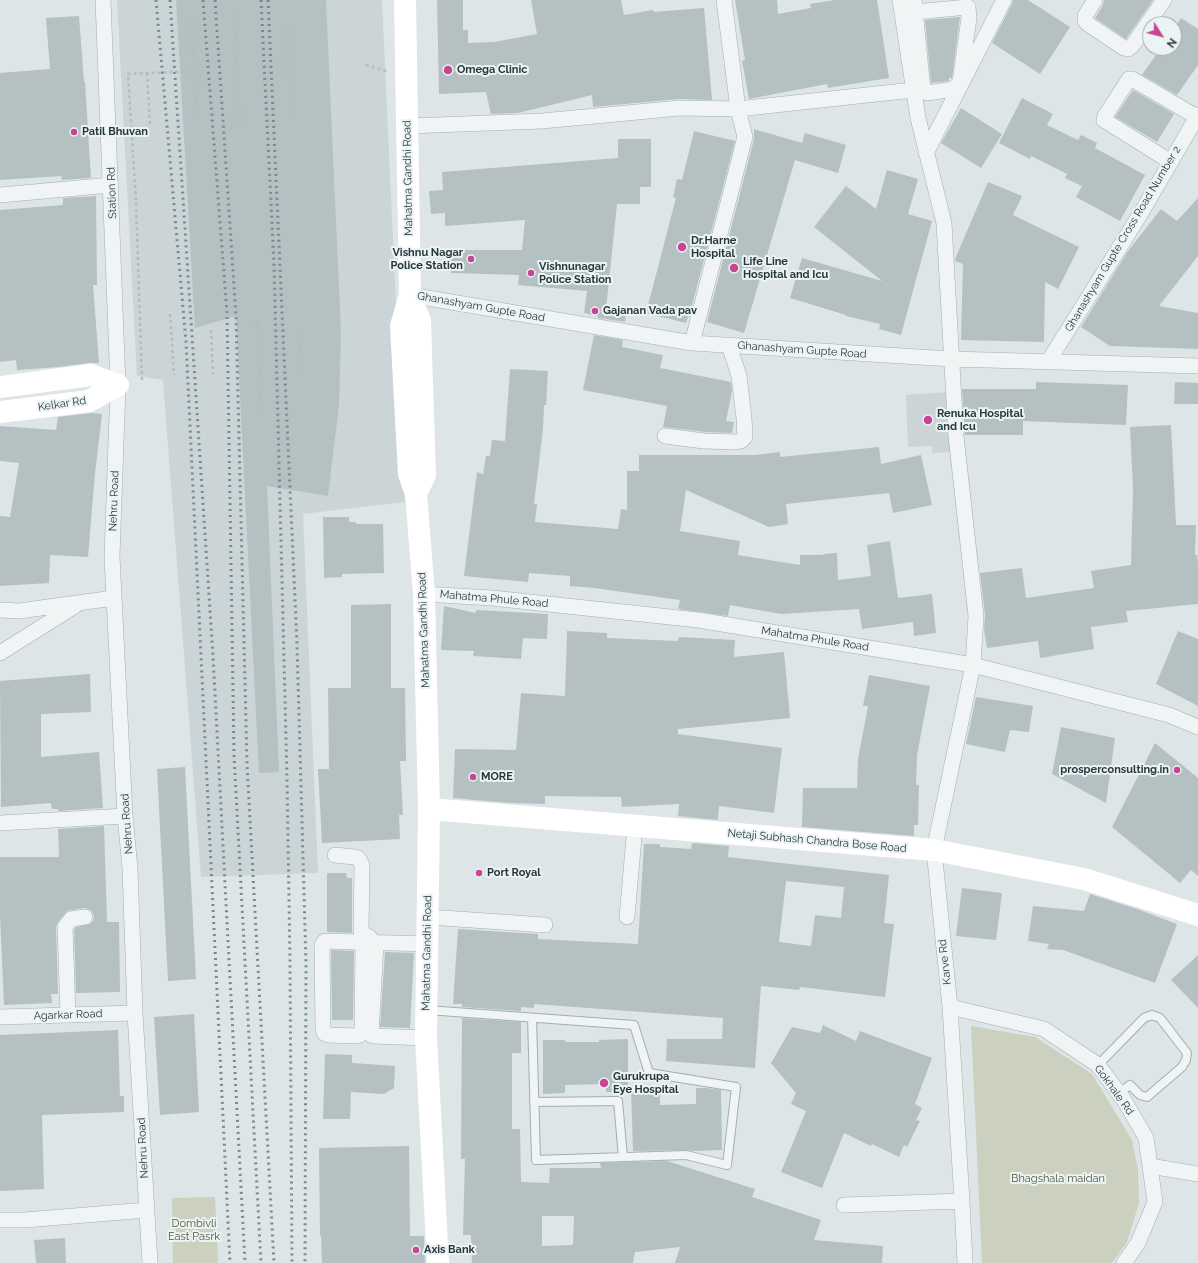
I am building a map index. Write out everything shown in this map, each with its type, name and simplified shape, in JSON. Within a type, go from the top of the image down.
[{"type":"street","name":"Station Rd","points":[[103,0],[118,386]]},
{"type":"street","name":"Mahatma Gandhi Road","points":[[405,0],[410,295],[420,321],[425,475],[416,494],[424,594],[429,810],[426,1038],[438,1263]]},
{"type":"street","points":[[692,343],[745,137],[738,109],[724,0]]},
{"type":"street","name":"Karve Rd","points":[[900,0],[913,90],[926,153],[944,223],[956,436],[976,616],[973,665],[934,850],[950,1007],[965,1263]]},
{"type":"street","points":[[926,153],[1004,0]]},
{"type":"street","points":[[1095,0],[1085,16],[1085,20],[1088,24],[1124,48],[1128,49],[1132,46],[1164,0]]},
{"type":"street","points":[[967,3],[969,18],[958,85],[954,89],[927,93],[924,90],[914,6],[967,3]]},
{"type":"street","points":[[1171,162],[1104,120],[1105,116],[1128,79],[1132,79],[1197,116]]},
{"type":"street","points":[[408,126],[542,121],[680,108],[738,109],[913,90]]},
{"type":"street","name":"Ghanashyam Gupte Cross Road Number 2","points":[[1048,362],[1141,212],[1197,116]]},
{"type":"street","points":[[0,194],[111,185]]},
{"type":"street","name":"Ghanashyam Gupte Road","points":[[410,295],[692,343],[951,359],[1198,366]]},
{"type":"street","points":[[665,436],[704,441],[736,442],[741,441],[744,437],[744,418],[739,376],[729,345]]},
{"type":"street","points":[[0,388],[91,375],[118,386]]},
{"type":"street","name":"Kelkar Rd","points":[[0,412],[89,401],[118,386]]},
{"type":"street","name":"Nehru Road","points":[[118,386],[112,557],[130,868],[135,1013],[150,1263]]},
{"type":"street","name":"Mahatma Phule Road","points":[[424,594],[492,598],[698,620],[973,665],[1169,715],[1198,727]]},
{"type":"street","points":[[0,610],[19,611],[114,598]]},
{"type":"street","points":[[0,653],[80,603]]},
{"type":"street","name":"Netaji Subhash Chandra Bose Road","points":[[429,810],[934,850],[1084,879],[1198,915]]},
{"type":"street","points":[[0,823],[126,816]]},
{"type":"street","points":[[627,917],[635,826]]},
{"type":"street","points":[[335,855],[354,856],[360,861],[362,866],[361,931],[372,940],[370,943],[362,1031],[360,1035],[328,1035],[324,1033],[322,945],[325,941],[370,943],[427,944]]},
{"type":"street","points":[[68,1014],[65,927],[72,919],[85,917]]},
{"type":"street","points":[[428,917],[545,925]]},
{"type":"street","points":[[370,943],[371,1035],[426,1038]]},
{"type":"street","name":"Gokhale Rd","points":[[950,1007],[1044,1029],[1098,1065],[1119,1093],[1146,1138],[1155,1202],[1138,1243],[1124,1263]]},
{"type":"street","name":"Agarkar Road","points":[[0,1017],[135,1013]]},
{"type":"street","points":[[1150,1166],[1198,1174]]},
{"type":"street","points":[[844,1205],[962,1201]]},
{"type":"street","points":[[0,1220],[25,1220],[147,1210]]},
{"type":"lane","points":[[426,1010],[634,1025],[649,1073],[736,1087],[727,1165],[686,1155],[536,1160],[532,1018]]},
{"type":"lane","points":[[1098,1065],[1144,1018],[1152,1015],[1160,1018],[1187,1053],[1186,1060],[1182,1067],[1147,1097],[1140,1095],[1130,1085],[1119,1093]]},
{"type":"lane","points":[[534,1102],[618,1101],[624,1157]]},
{"type":"path","points":[[234,8],[240,123]]},
{"type":"path","points":[[192,18],[197,119]]},
{"type":"path","points":[[286,28],[291,114]]},
{"type":"path","points":[[142,380],[136,202],[128,74],[194,71]]},
{"type":"path","points":[[147,73],[150,124]]},
{"type":"path","points":[[170,314],[174,375]]},
{"type":"path","points":[[258,320],[260,412]]},
{"type":"path","points":[[300,328],[300,370]]},
{"type":"path","points":[[211,330],[213,374]]},
{"type":"shaded area","points":[[117,0],[382,0],[405,502],[303,514],[318,873],[201,877],[163,380],[137,376]]},
{"type":"shaded area","name":"Renuka Hospital and Icu","points":[[949,392],[951,452],[932,453],[932,446],[908,447],[906,395]]},
{"type":"green space","name":"Bhagshala maidan","points":[[971,1026],[1035,1037],[1092,1074],[1132,1140],[1138,1170],[1139,1203],[1127,1242],[1112,1263],[982,1263]]},
{"type":"green space","name":"Dombivli East Pasrk","points":[[215,1197],[218,1263],[173,1263],[172,1198]]},
{"type":"building","points":[[176,0],[326,0],[341,334],[339,406],[328,496],[267,486],[279,772],[259,773],[236,316],[195,328]]},
{"type":"building","points":[[437,0],[463,0],[463,30],[468,30],[468,43],[494,42],[537,34],[531,0],[621,0],[624,15],[653,10],[654,12],[704,8],[712,100],[679,99],[593,107],[592,95],[518,113],[491,114],[486,92],[439,94]]},
{"type":"building","points":[[735,0],[777,0],[778,14],[811,8],[810,4],[835,0],[877,0],[889,78],[828,88],[827,84],[749,99],[742,61],[745,60]]},
{"type":"building","points":[[1013,0],[1028,0],[1070,27],[1040,74],[992,43]]},
{"type":"building","points":[[1104,0],[1153,0],[1126,39],[1095,18],[1103,5]]},
{"type":"building","points":[[79,16],[91,178],[62,180],[61,176],[0,180],[0,73],[50,69],[46,18]]},
{"type":"building","points":[[960,17],[952,78],[949,78],[949,81],[931,83],[925,20]]},
{"type":"building","points":[[1182,19],[1198,29],[1198,65],[1177,95],[1142,75],[1155,56],[1182,56]]},
{"type":"building","points":[[1133,90],[1174,114],[1157,142],[1115,117]]},
{"type":"building","points":[[1022,98],[1053,114],[1047,125],[1078,140],[1081,135],[1097,143],[1095,148],[1145,175],[1120,221],[1076,197],[1082,186],[1065,178],[1067,174],[1031,156],[1030,159],[999,143]]},
{"type":"building","points":[[961,108],[1002,134],[981,168],[941,143]]},
{"type":"building","points":[[754,129],[802,143],[805,133],[846,145],[838,173],[795,160],[744,333],[707,322],[754,139]]},
{"type":"building","points":[[694,131],[735,141],[689,317],[686,323],[646,313],[676,198],[673,197],[677,179],[682,180]]},
{"type":"building","points":[[618,139],[651,139],[651,187],[640,187],[640,204],[617,204],[606,310],[626,313],[625,322],[598,318],[598,316],[584,313],[587,291],[518,285],[519,275],[451,273],[448,250],[522,250],[525,220],[445,226],[445,213],[431,214],[429,191],[443,190],[442,172],[618,158]]},
{"type":"building","points":[[887,170],[918,179],[908,214],[932,221],[901,335],[879,329],[880,324],[846,316],[790,298],[802,258],[882,281],[814,227],[846,186],[876,209]]},
{"type":"building","points":[[988,182],[1022,196],[1013,215],[1079,247],[1058,289],[1045,282],[1044,342],[961,340],[963,264],[955,261],[955,259]]},
{"type":"building","points":[[96,196],[97,285],[93,285],[99,363],[17,370],[16,360],[0,362],[0,210],[63,205],[63,198]]},
{"type":"building","points":[[1198,198],[1198,256],[1159,306],[1198,313],[1198,349],[1110,346],[1081,327],[1128,251],[1161,209],[1177,221]]},
{"type":"building","points":[[594,335],[623,340],[622,347],[663,355],[660,368],[731,382],[732,391],[726,421],[734,422],[732,433],[705,432],[663,427],[667,406],[583,390]]},
{"type":"building","points":[[510,369],[548,371],[546,405],[544,405],[543,429],[534,504],[537,504],[535,522],[618,529],[621,509],[627,510],[627,471],[639,471],[639,455],[755,455],[780,452],[780,457],[879,447],[881,464],[921,455],[932,505],[893,513],[889,493],[786,504],[788,524],[769,527],[686,490],[680,531],[740,541],[738,555],[800,565],[800,555],[823,555],[837,553],[838,580],[871,576],[867,545],[890,541],[898,598],[932,594],[936,633],[914,636],[913,622],[862,629],[859,609],[781,614],[730,605],[728,616],[678,609],[680,600],[570,586],[570,576],[529,573],[528,582],[464,576],[477,472],[483,474],[486,456],[490,456],[492,440],[505,441]]},
{"type":"building","points":[[1036,382],[1128,385],[1126,425],[1023,421],[1023,435],[965,435],[962,389],[1036,389]]},
{"type":"building","points":[[1175,382],[1198,383],[1198,404],[1174,404]]},
{"type":"building","points":[[92,413],[102,414],[95,473],[88,557],[50,555],[49,583],[0,586],[0,516],[10,517],[19,463],[0,461],[0,426],[56,430],[58,417]]},
{"type":"building","points":[[1171,425],[1176,525],[1196,525],[1195,555],[1197,555],[1198,564],[1198,604],[1126,611],[1128,622],[1091,627],[1094,649],[1040,658],[1038,641],[987,648],[984,630],[985,615],[980,573],[1022,568],[1026,598],[1094,588],[1091,571],[1131,565],[1133,490],[1130,427]]},
{"type":"building","points":[[323,517],[349,517],[349,522],[356,522],[356,524],[383,524],[384,573],[342,574],[342,577],[324,578]]},
{"type":"building","points":[[391,604],[391,688],[405,688],[406,761],[400,761],[403,815],[399,815],[400,839],[322,843],[318,769],[329,769],[328,688],[351,688],[351,605]]},
{"type":"building","points":[[444,606],[476,613],[476,610],[548,614],[547,639],[523,638],[521,659],[473,656],[474,651],[441,650]]},
{"type":"building","points":[[567,631],[607,633],[607,638],[678,641],[679,637],[735,640],[734,657],[784,652],[790,718],[678,729],[678,734],[782,748],[774,813],[719,806],[718,820],[678,816],[679,804],[622,807],[621,797],[545,796],[545,804],[511,803],[453,798],[455,749],[516,750],[521,693],[565,696]]},
{"type":"building","points":[[1178,631],[1198,639],[1198,706],[1156,684]]},
{"type":"building","points":[[90,674],[91,712],[41,714],[41,757],[99,752],[103,808],[58,811],[58,809],[52,809],[51,803],[1,807],[0,681]]},
{"type":"building","points":[[869,675],[930,686],[917,755],[916,785],[919,785],[918,825],[914,825],[914,836],[802,827],[803,788],[857,788],[858,759],[868,706],[863,706]]},
{"type":"building","points":[[976,697],[1033,706],[1029,732],[1010,730],[1005,752],[966,744]]},
{"type":"building","points":[[1061,727],[1115,738],[1106,803],[1052,774]]},
{"type":"building","points":[[1155,743],[1198,778],[1198,876],[1191,870],[1180,883],[1112,827]]},
{"type":"building","points":[[185,767],[196,979],[168,981],[157,769]]},
{"type":"building","points":[[104,826],[107,922],[119,922],[120,992],[76,993],[74,930],[76,927],[90,924],[93,921],[94,916],[92,911],[84,908],[67,911],[56,927],[58,994],[51,994],[52,1003],[4,1005],[0,916],[0,857],[59,857],[58,829]]},
{"type":"building","points":[[692,843],[729,846],[728,857],[889,875],[884,923],[894,924],[885,997],[800,987],[799,990],[761,986],[755,1068],[666,1061],[667,1039],[722,1039],[723,1018],[534,1004],[534,1008],[521,1007],[521,1011],[462,1007],[462,1004],[453,1004],[458,929],[538,934],[538,939],[638,944],[644,844],[660,844],[660,847],[691,849]],"holes":[[[786,881],[844,887],[841,918],[815,915],[811,946],[779,942]]]},
{"type":"building","points":[[327,873],[346,873],[347,878],[352,878],[352,933],[327,932]]},
{"type":"building","points":[[962,888],[1002,893],[996,940],[956,936]]},
{"type":"building","points":[[1090,894],[1177,924],[1155,983],[1063,950],[1047,949],[1049,944],[1028,941],[1033,906],[1084,911]]},
{"type":"building","points":[[331,950],[354,951],[353,1020],[332,1020]]},
{"type":"building","points":[[385,952],[414,953],[410,1028],[380,1027]]},
{"type":"building","points":[[1198,955],[1198,1008],[1171,980]]},
{"type":"building","points":[[194,1014],[199,1112],[160,1115],[154,1017]]},
{"type":"building","points":[[462,1018],[521,1022],[521,1053],[512,1053],[512,1129],[520,1129],[521,1182],[549,1183],[550,1168],[601,1168],[600,1163],[667,1161],[755,1189],[752,1197],[821,1220],[814,1240],[883,1246],[882,1263],[675,1263],[680,1247],[635,1252],[633,1263],[472,1263],[471,1235],[463,1235],[465,1159],[461,1159]],"holes":[[[542,1216],[574,1216],[573,1245],[542,1246]]]},
{"type":"building","points":[[823,1025],[856,1041],[860,1031],[932,1058],[915,1104],[922,1108],[916,1120],[920,1121],[907,1147],[904,1145],[899,1157],[844,1133],[822,1188],[781,1172],[806,1111],[791,1104],[796,1093],[771,1063],[792,1027],[820,1033]]},
{"type":"building","points":[[118,1030],[120,1096],[124,1096],[124,1112],[42,1115],[44,1189],[0,1191],[0,1035]]},
{"type":"building","points":[[628,1039],[628,1092],[606,1092],[606,1084],[565,1085],[565,1093],[543,1094],[543,1040],[565,1040],[565,1042],[599,1042],[599,1040]]},
{"type":"building","points":[[325,1054],[352,1055],[352,1063],[395,1066],[394,1088],[384,1094],[351,1092],[350,1119],[323,1119]]},
{"type":"building","points":[[696,1088],[721,1090],[722,1150],[633,1151],[631,1090],[660,1089],[660,1105],[696,1104]]},
{"type":"building","points":[[409,1146],[410,1236],[424,1236],[425,1263],[322,1263],[320,1236],[319,1148]]},
{"type":"building","points":[[65,1238],[66,1263],[36,1263],[34,1240]]},
{"type":"railway","points":[[156,0],[186,342],[230,1263]]},
{"type":"railway","points":[[170,0],[213,656],[245,1263]]},
{"type":"railway","points":[[203,0],[227,313],[234,755],[261,1263]]},
{"type":"railway","points":[[215,0],[236,316],[247,764],[274,1263]]},
{"type":"railway","points":[[261,0],[274,264],[287,778],[292,1263]]},
{"type":"railway","points":[[268,0],[297,644],[306,964],[305,1263]]},
{"type":"place","name":"Omega Clinic","points":[[448,70]]},
{"type":"place","name":"Patil Bhuvan","points":[[74,132]]},
{"type":"place","name":"Dr.Harne Hospital","points":[[682,247]]},
{"type":"place","name":"Vishnu Nagar Police Station","points":[[471,259]]},
{"type":"place","name":"Life Line Hospital and Icu","points":[[734,268]]},
{"type":"place","name":"Vishnunagar Police Station","points":[[531,273]]},
{"type":"place","name":"Gajanan Vada pav","points":[[595,311]]},
{"type":"place","name":"Renuka Hospital and Icu","points":[[928,420]]},
{"type":"place","name":"prosperconsulting.in","points":[[1177,770]]},
{"type":"place","name":"MORE","points":[[473,777]]},
{"type":"place","name":"Port Royal","points":[[479,873]]},
{"type":"place","name":"Gurukrupa Eye Hospital","points":[[604,1083]]},
{"type":"place","name":"Axis Bank","points":[[416,1250]]}]
